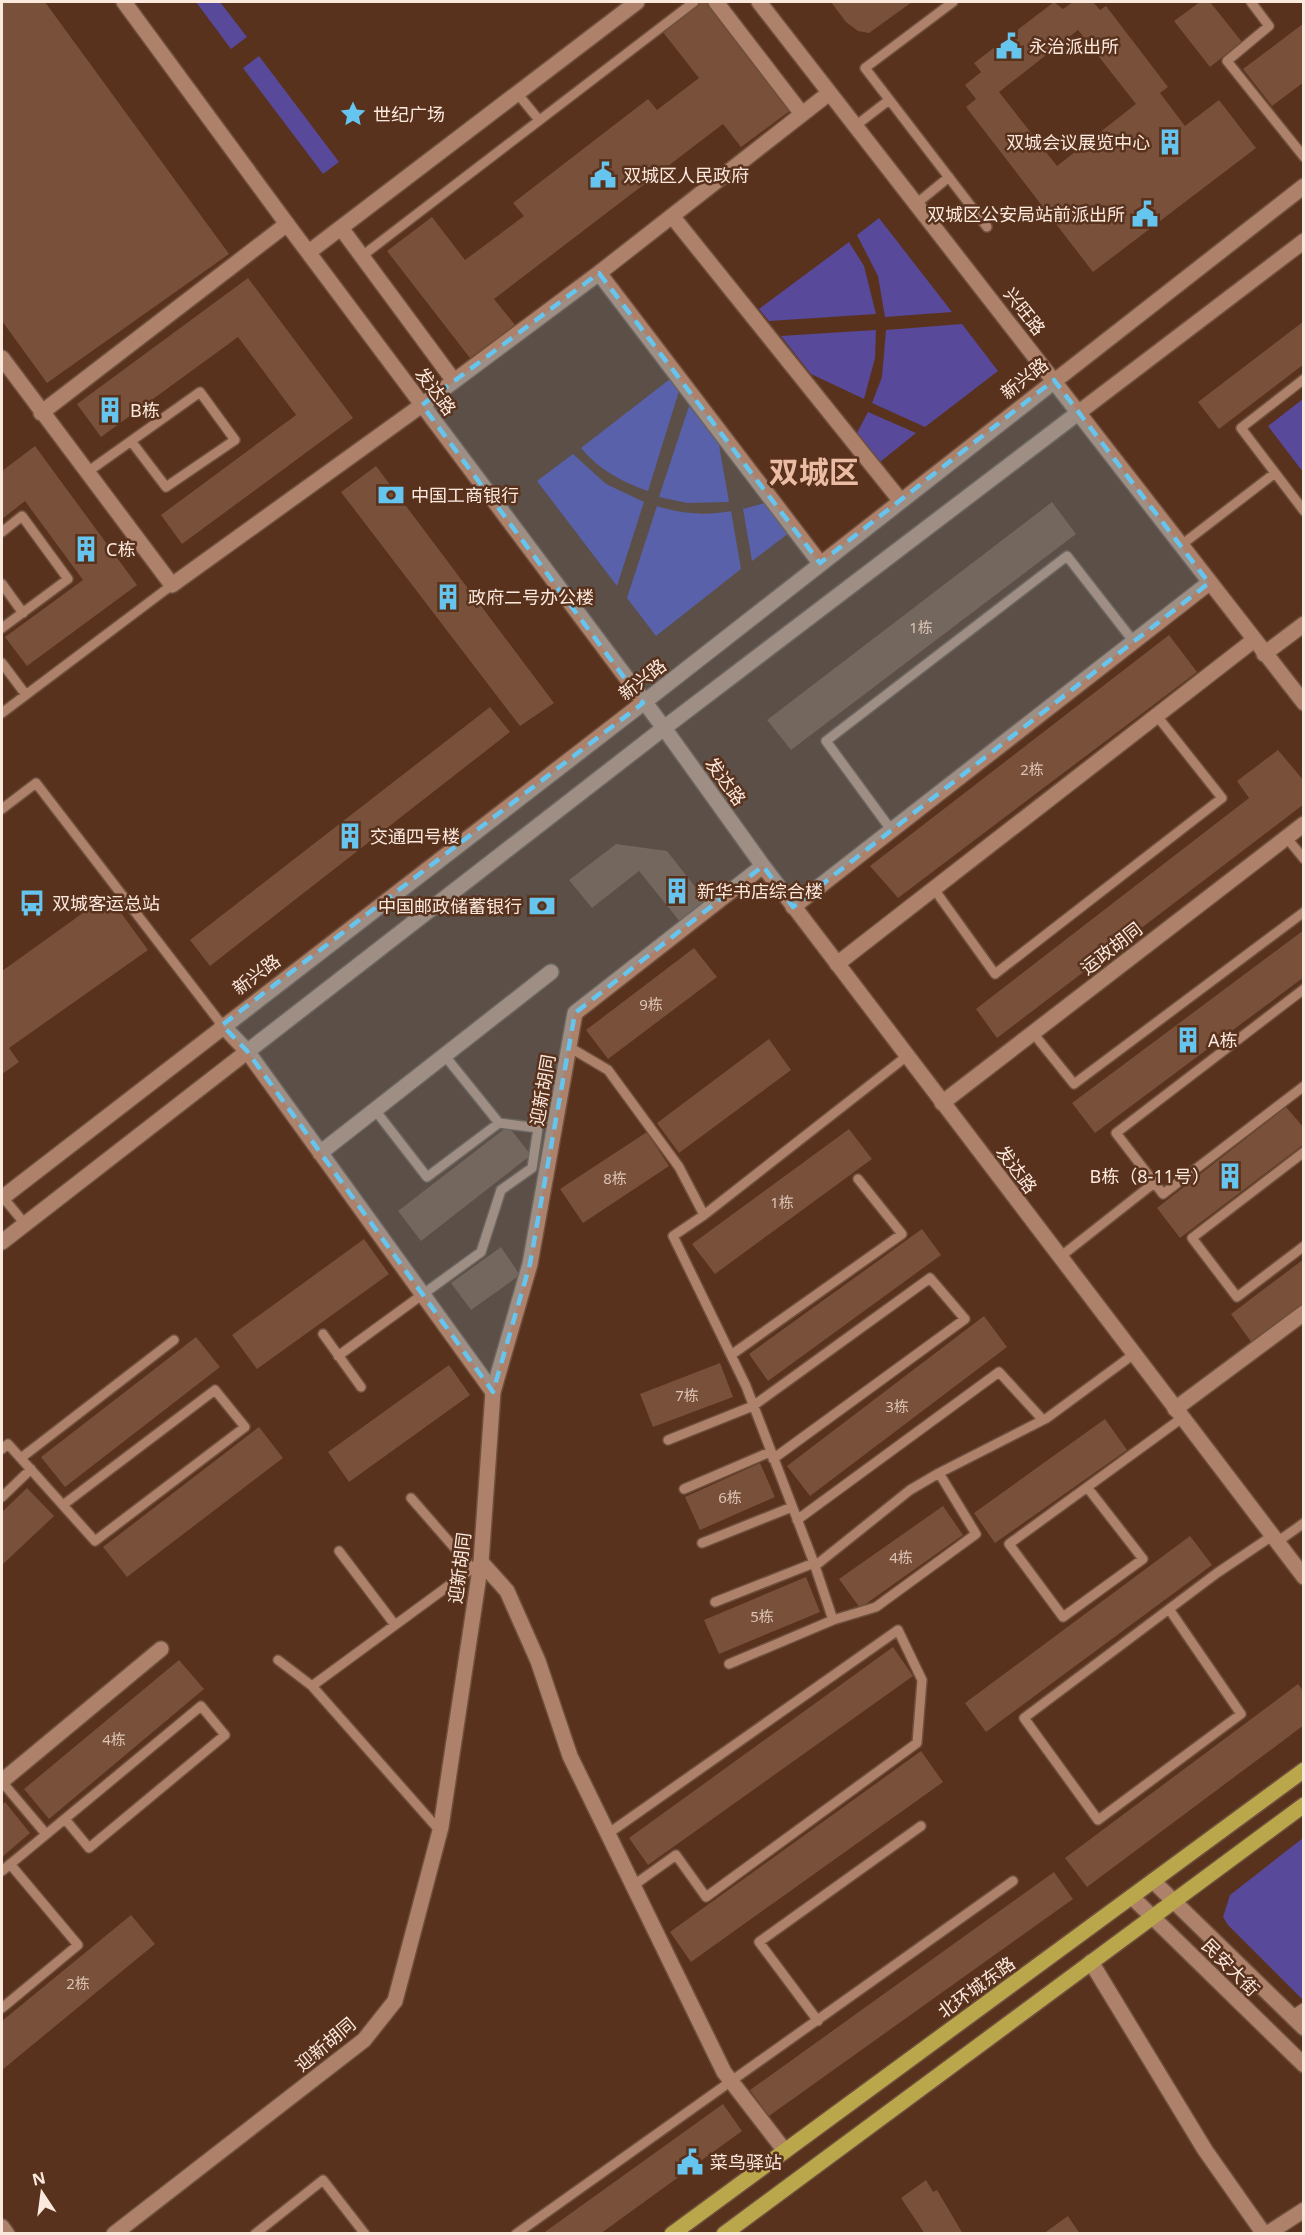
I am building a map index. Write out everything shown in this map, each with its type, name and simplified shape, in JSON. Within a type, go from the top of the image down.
[{"type":"main road","name":"北环城东路","points":[[672,2234],[1304,1770]]},
{"type":"main road","points":[[724,2234],[1304,1805]]},
{"type":"street","name":"发达路","points":[[124,2],[286,224],[643,703],[664,728],[763,866],[1304,1577]]},
{"type":"street","points":[[309,252],[637,2]]},
{"type":"street","points":[[716,2],[802,114]]},
{"type":"street","name":"兴旺路","points":[[759,2],[828,94],[1054,380],[1180,546],[1304,703]]},
{"type":"street","points":[[4,365],[172,585],[422,405],[599,273],[828,94]]},
{"type":"street","name":"新兴路","points":[[2,1197],[643,703],[1304,186]]},
{"type":"street","points":[[672,216],[900,500]]},
{"type":"street","points":[[41,413],[286,224]]},
{"type":"street","points":[[341,228],[454,381]]},
{"type":"street","points":[[2,1242],[664,728],[1304,241]]},
{"type":"street","points":[[599,273],[820,563]]},
{"type":"street","points":[[794,907],[1209,583]]},
{"type":"street","points":[[1264,654],[1304,624]]},
{"type":"street","points":[[837,964],[1254,640]]},
{"type":"street","name":"运政胡同","points":[[942,1102],[1304,824]]},
{"type":"street","name":"迎新胡同","points":[[114,2234],[364,2040],[395,2001],[440,1831],[477,1565],[493,1392],[530,1264],[539,1170],[575,1013],[763,866]]},
{"type":"street","points":[[320,1153],[551,972]]},
{"type":"street","points":[[222,1026],[247,1051],[493,1392]]},
{"type":"street","points":[[1179,1413],[1304,1313]]},
{"type":"street","points":[[477,1565],[507,1591],[538,1661],[570,1756],[724,2072],[785,2151]]},
{"type":"street","points":[[2,1782],[161,1649]]},
{"type":"street","name":"民安大街","points":[[1153,1881],[1300,2019]]},
{"type":"street","name":"民安大街","points":[[1132,1897],[1304,2065]]},
{"type":"street","points":[[1090,1962],[1205,2150],[1266,2234],[1304,2210]]},
{"type":"street","points":[[2,2227],[7,2234]]},
{"type":"lane","points":[[362,256],[694,2]]},
{"type":"lane","points":[[953,2],[865,68],[987,227]]},
{"type":"lane","points":[[1251,2],[1269,26],[1227,61],[1304,157]]},
{"type":"lane","points":[[517,93],[538,120]]},
{"type":"lane","points":[[854,127],[889,100]]},
{"type":"lane","points":[[916,204],[949,177]]},
{"type":"lane","points":[[1304,379],[1241,428],[1304,511]]},
{"type":"lane","points":[[86,472],[200,392],[235,440],[166,488],[131,441]]},
{"type":"lane","points":[[1180,546],[1275,473]]},
{"type":"lane","points":[[2,532],[22,516],[68,579],[2,628]]},
{"type":"lane","points":[[891,831],[826,741],[1067,556],[1134,642]]},
{"type":"lane","points":[[2,584],[23,613]]},
{"type":"lane","points":[[2,713],[172,585]]},
{"type":"lane","points":[[2,663],[26,695]]},
{"type":"lane","points":[[934,889],[995,974],[1221,798],[1157,716]]},
{"type":"lane","points":[[2,809],[36,783],[222,1026]]},
{"type":"lane","points":[[1286,837],[1304,859]]},
{"type":"lane","points":[[1033,1033],[1074,1084],[1304,912]]},
{"type":"lane","points":[[1304,989],[1116,1133],[1162,1194],[1300,1089],[1304,1100]]},
{"type":"lane","points":[[569,1047],[608,1070],[679,1167],[704,1215]]},
{"type":"lane","points":[[338,1356],[481,1252],[501,1190],[539,1170],[538,1128],[499,1123],[445,1056]]},
{"type":"lane","points":[[833,1620],[815,1564],[753,1406],[731,1355],[673,1236],[704,1215],[907,1056]]},
{"type":"lane","points":[[375,1110],[427,1177],[499,1123]]},
{"type":"lane","points":[[1304,1152],[1192,1238],[1237,1297],[1304,1246]]},
{"type":"lane","points":[[731,1355],[902,1234],[858,1179]]},
{"type":"lane","points":[[1060,1257],[1154,1183]]},
{"type":"lane","points":[[2,1197],[25,1224]]},
{"type":"lane","points":[[668,1440],[753,1406],[930,1278],[965,1319],[772,1456],[684,1488]]},
{"type":"lane","points":[[323,1334],[361,1387]]},
{"type":"lane","points":[[21,1458],[174,1340]]},
{"type":"lane","points":[[715,1602],[815,1564],[910,1490],[1043,1420],[1134,1354]]},
{"type":"lane","points":[[797,1521],[999,1372],[1043,1420]]},
{"type":"lane","points":[[2,1449],[8,1444],[95,1541],[245,1427],[215,1390],[63,1505]]},
{"type":"lane","points":[[1087,1487],[1143,1560],[1063,1617],[1009,1544],[1087,1487],[1179,1413]]},
{"type":"lane","points":[[2,1497],[31,1469]]},
{"type":"lane","points":[[729,1665],[833,1620],[876,1607],[976,1534],[939,1473]]},
{"type":"lane","points":[[312,1686],[477,1565],[411,1498]]},
{"type":"lane","points":[[702,1543],[792,1507]]},
{"type":"lane","points":[[1168,1609],[1241,1714],[1098,1820],[1024,1718],[1168,1609],[1217,1573],[1304,1523]]},
{"type":"lane","points":[[339,1551],[395,1624]]},
{"type":"lane","points":[[609,1833],[898,1630],[922,1680],[917,1743],[706,1897],[676,1855],[634,1885]]},
{"type":"lane","points":[[278,1660],[312,1686],[440,1831]]},
{"type":"lane","points":[[2,1871],[201,1706],[225,1735],[89,1848],[65,1819]]},
{"type":"lane","points":[[2,1782],[46,1834]]},
{"type":"lane","points":[[818,2020],[759,1942],[921,1826]]},
{"type":"lane","points":[[2,2008],[78,1945],[10,1864]]},
{"type":"lane","points":[[516,2234],[1013,1881]]},
{"type":"lane","points":[[255,2234],[323,2180],[364,2234]]},
{"type":"highlighted area","points":[[599,273],[820,563],[1054,380],[1209,583],[793,907],[763,866],[575,1013],[530,1264],[493,1392],[247,1051],[222,1025],[643,703],[422,405]]},
{"type":"shaded area","points":[[196,2],[220,2],[247,37],[231,49]]},
{"type":"shaded area","points":[[259,56],[339,162],[323,174],[243,68]]},
{"type":"shaded area","points":[[879,218],[952,312],[885,317],[878,276],[857,235]]},
{"type":"shaded area","points":[[849,242],[864,266],[876,314],[769,321],[759,309]]},
{"type":"shaded area","points":[[962,324],[998,371],[925,427],[872,403],[882,377],[886,330]]},
{"type":"shaded area","points":[[876,330],[875,358],[864,399],[811,374],[781,336]]},
{"type":"shaded area","points":[[670,379],[679,391],[648,491],[611,474],[581,448]]},
{"type":"shaded area","points":[[1303,399],[1303,472],[1268,426]]},
{"type":"shaded area","points":[[689,406],[719,445],[729,502],[687,503],[659,497]]},
{"type":"shaded area","points":[[868,412],[916,433],[880,462],[857,433]]},
{"type":"shaded area","points":[[573,454],[606,484],[644,502],[617,586],[537,481]]},
{"type":"shaded area","points":[[765,503],[789,533],[752,561],[743,509]]},
{"type":"shaded area","points":[[657,506],[694,513],[731,511],[741,569],[656,636],[627,598]]},
{"type":"shaded area","points":[[1303,1838],[1303,2000],[1228,1925],[1223,1917],[1230,1895]]},
{"type":"building","points":[[2,2],[45,2],[229,254],[47,383],[2,321]]},
{"type":"building","name":"双城区人民政府","points":[[701,2],[710,2],[791,110],[741,147],[723,124],[494,299],[515,325],[470,358],[387,251],[432,217],[465,260],[524,216],[513,203],[648,99],[657,110],[699,78],[662,31]]},
{"type":"building","points":[[831,2],[912,2],[869,33],[858,31],[846,22]]},
{"type":"building","name":"双城会议展览中心","points":[[1054,2],[1063,9],[1073,2],[1093,2],[1100,10],[1106,6],[1168,87],[1160,93],[1185,126],[1219,100],[1256,148],[1093,272],[966,107],[976,99],[965,85],[981,72],[974,63]],"holes":[[[1078,30],[1136,104],[1057,166],[999,92]]]},
{"type":"building","points":[[1200,2],[1210,2],[1242,42],[1210,67],[1174,21]]},
{"type":"building","points":[[1304,23],[1304,82],[1272,106],[1243,69]]},
{"type":"building","name":"B栋","points":[[248,278],[353,418],[182,544],[161,515],[296,415],[238,337],[101,437],[77,404]]},
{"type":"building","points":[[1304,321],[1304,364],[1219,429],[1198,402]]},
{"type":"building","name":"C栋","points":[[35,446],[137,585],[27,666],[5,637],[83,580],[25,501],[2,519],[2,471]]},
{"type":"building","name":"政府二号办公楼","points":[[376,466],[554,703],[520,726],[341,492]]},
{"type":"building","points":[[1052,502],[1076,534],[791,750],[767,720]]},
{"type":"building","points":[[1169,635],[1197,672],[898,898],[870,866]]},
{"type":"building","name":"交通四号楼","points":[[490,707],[510,732],[210,966],[190,940]]},
{"type":"building","points":[[1278,750],[1304,781],[1304,804],[997,1038],[976,1009],[1249,798],[1237,781]]},
{"type":"building","name":"新华书店综合楼","points":[[616,844],[667,851],[707,902],[681,923],[639,871],[592,908],[569,880]]},
{"type":"building","points":[[108,895],[148,950],[9,1048],[19,1062],[2,1074],[2,971]]},
{"type":"building","name":"A栋","points":[[1304,930],[1304,977],[1095,1133],[1072,1103]]},
{"type":"building","points":[[694,948],[717,977],[608,1059],[586,1030]]},
{"type":"building","points":[[769,1039],[791,1070],[679,1153],[657,1123]]},
{"type":"building","name":"B栋（8-11号）","points":[[1286,1107],[1304,1128],[1304,1144],[1180,1238],[1157,1208]]},
{"type":"building","points":[[508,1126],[531,1155],[421,1241],[398,1211]]},
{"type":"building","points":[[849,1129],[872,1159],[715,1274],[692,1244]]},
{"type":"building","points":[[647,1132],[669,1166],[583,1223],[560,1189]]},
{"type":"building","points":[[922,1229],[941,1255],[768,1381],[749,1354]]},
{"type":"building","points":[[364,1239],[389,1274],[257,1369],[232,1335]]},
{"type":"building","points":[[501,1247],[520,1275],[471,1310],[451,1283]]},
{"type":"building","points":[[1304,1259],[1304,1305],[1252,1343],[1231,1314]]},
{"type":"building","points":[[984,1316],[1007,1347],[810,1496],[787,1466]]},
{"type":"building","points":[[196,1337],[220,1367],[65,1487],[41,1457]]},
{"type":"building","points":[[720,1363],[733,1397],[653,1427],[640,1394]]},
{"type":"building","points":[[449,1365],[470,1395],[349,1482],[328,1452]]},
{"type":"building","points":[[1105,1419],[1127,1450],[995,1543],[974,1513]]},
{"type":"building","points":[[259,1427],[283,1458],[127,1577],[103,1547]]},
{"type":"building","points":[[760,1463],[775,1497],[700,1530],[685,1497]]},
{"type":"building","points":[[27,1488],[54,1516],[2,1565],[2,1512]]},
{"type":"building","points":[[943,1506],[963,1535],[860,1608],[839,1579]]},
{"type":"building","points":[[1190,1536],[1212,1565],[986,1732],[965,1703]]},
{"type":"building","points":[[806,1577],[820,1612],[719,1654],[704,1620]]},
{"type":"building","points":[[893,1647],[913,1676],[648,1865],[629,1838]]},
{"type":"building","points":[[179,1660],[204,1689],[49,1819],[24,1789]]},
{"type":"building","points":[[1298,1684],[1304,1692],[1304,1725],[1087,1887],[1065,1858]]},
{"type":"building","points":[[921,1751],[943,1782],[691,1962],[670,1932]]},
{"type":"building","points":[[5,1802],[30,1833],[2,1857],[2,1805]]},
{"type":"building","points":[[1054,1872],[1073,1899],[769,2116],[750,2090]]},
{"type":"building","points":[[131,1915],[155,1944],[2,2070],[2,2021]]},
{"type":"building","points":[[723,2104],[742,2131],[600,2234],[542,2234]]},
{"type":"building","points":[[926,2180],[933,2192],[937,2190],[963,2234],[925,2234],[901,2198]]},
{"type":"building","points":[[1068,2216],[1080,2234],[1043,2234]]},
{"type":"place","name":"永治派出所","points":[[1009,46]]},
{"type":"place","name":"世纪广场","points":[[353,114]]},
{"type":"place","name":"双城会议展览中心","points":[[1170,142]]},
{"type":"place","name":"双城区人民政府","points":[[603,175]]},
{"type":"place","name":"双城区公安局站前派出所","points":[[1145,214]]},
{"type":"place","name":"B栋","points":[[110,410]]},
{"type":"place","name":"中国工商银行","points":[[391,495]]},
{"type":"place","name":"C栋","points":[[86,549]]},
{"type":"place","name":"政府二号办公楼","points":[[448,597]]},
{"type":"place","name":"交通四号楼","points":[[350,836]]},
{"type":"place","name":"新华书店综合楼","points":[[677,891]]},
{"type":"place","name":"双城客运总站","points":[[32,903]]},
{"type":"place","name":"中国邮政储蓄银行","points":[[542,906]]},
{"type":"place","name":"A栋","points":[[1188,1040]]},
{"type":"place","name":"B栋（8-11号）","points":[[1230,1176]]},
{"type":"place","name":"菜鸟驿站","points":[[690,2162]]},
{"type":"district","name":"双城区","points":[[814,471]]}]
